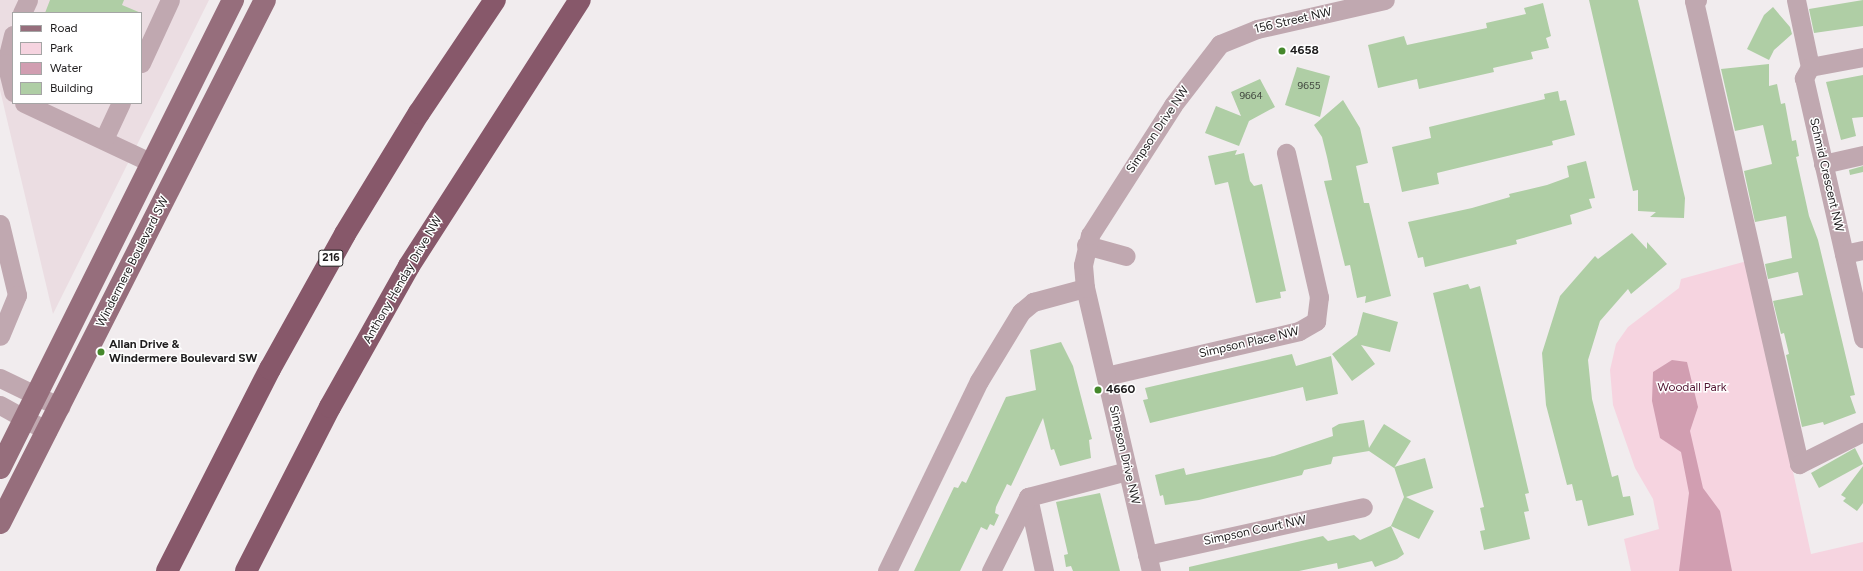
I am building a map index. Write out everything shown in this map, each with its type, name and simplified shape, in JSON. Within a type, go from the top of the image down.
[{"type":"highway","name":"216","points":[[167,571],[187,528],[345,234],[419,113],[495,0]]},
{"type":"highway","name":"Anthony Henday Drive NW","points":[[246,571],[330,407],[409,266],[580,0]]},
{"type":"highway","points":[[155,571],[187,528]]},
{"type":"main road","name":"Windermere Boulevard SW","points":[[0,468],[233,0]]},
{"type":"main road","name":"Windermere Boulevard SW","points":[[0,523],[265,0]]},
{"type":"street","points":[[22,12],[28,0]]},
{"type":"street","points":[[142,61],[170,0]]},
{"type":"street","name":"156 Street NW","points":[[1225,40],[1385,0]]},
{"type":"street","points":[[1697,0],[1694,1],[1799,464],[1863,432]]},
{"type":"street","points":[[1796,0],[1810,67],[1863,57]]},
{"type":"street","points":[[12,39],[6,63],[12,88]]},
{"type":"street","name":"Simpson Drive NW","points":[[1149,563],[1085,288],[1082,265],[1086,245],[1174,105],[1225,40]]},
{"type":"street","name":"Schmid Crescent NW","points":[[1810,67],[1804,78],[1863,338]]},
{"type":"street","points":[[26,104],[104,139],[152,163]]},
{"type":"street","points":[[104,139],[121,104]]},
{"type":"street","name":"Simpson Place NW","points":[[1106,376],[1299,331],[1316,321],[1319,297],[1286,153]]},
{"type":"street","points":[[1823,164],[1863,155]]},
{"type":"street","points":[[0,224],[8,293],[0,336]]},
{"type":"street","points":[[1086,245],[1126,256]]},
{"type":"street","points":[[1844,254],[1863,250]]},
{"type":"street","points":[[888,571],[979,381],[1022,312],[1037,300],[1085,288]]},
{"type":"street","points":[[0,378],[60,407]]},
{"type":"street","points":[[0,405],[47,431]]},
{"type":"street","points":[[991,571],[1028,497],[1127,471]]},
{"type":"street","points":[[1028,497],[1044,571]]},
{"type":"street","name":"Simpson Court NW","points":[[1149,563],[1363,507]]},
{"type":"shaded area","points":[[0,0],[209,0],[53,314],[0,90]]},
{"type":"green space","name":"Woodall Park","points":[[1747,261],[1811,554],[1863,542],[1863,571],[1631,571],[1624,539],[1659,529],[1653,499],[1635,468],[1613,405],[1610,370],[1616,344],[1628,327],[1679,288],[1681,279]]},
{"type":"water","points":[[1672,360],[1687,362],[1698,407],[1690,431],[1703,488],[1720,511],[1732,571],[1679,571],[1689,493],[1681,452],[1660,438],[1652,401],[1653,372]]},
{"type":"building","points":[[50,0],[124,0],[122,5],[139,12],[45,12]]},
{"type":"building","points":[[1589,0],[1638,0],[1685,198],[1684,218],[1650,217],[1656,212],[1638,211],[1638,190],[1633,191]]},
{"type":"building","points":[[1863,0],[1863,26],[1814,33],[1809,9]]},
{"type":"building","points":[[1543,3],[1551,36],[1546,38],[1549,48],[1531,52],[1533,59],[1493,68],[1494,72],[1419,89],[1417,79],[1378,88],[1368,45],[1404,36],[1407,45],[1487,28],[1486,23],[1526,14],[1524,8]]},
{"type":"building","points":[[1773,7],[1790,27],[1792,34],[1774,50],[1769,60],[1747,49],[1764,15]]},
{"type":"building","points":[[1769,64],[1769,86],[1777,84],[1781,104],[1785,103],[1792,141],[1796,140],[1799,156],[1796,157],[1809,216],[1818,240],[1855,395],[1850,396],[1856,413],[1824,425],[1823,422],[1802,427],[1786,355],[1789,354],[1784,333],[1781,334],[1773,301],[1803,295],[1798,272],[1768,279],[1765,264],[1792,258],[1786,216],[1755,222],[1744,171],[1772,164],[1763,125],[1735,131],[1721,69]]},
{"type":"building","points":[[1297,67],[1330,76],[1320,117],[1285,105]]},
{"type":"building","points":[[1863,75],[1863,117],[1852,118],[1856,136],[1841,140],[1826,82]]},
{"type":"building","points":[[1260,79],[1275,107],[1249,121],[1239,146],[1205,133],[1216,106],[1241,116],[1231,92]]},
{"type":"building","points":[[1558,91],[1560,101],[1566,100],[1575,135],[1552,141],[1553,145],[1437,173],[1439,184],[1402,192],[1392,147],[1431,138],[1429,127],[1545,99],[1544,94]]},
{"type":"building","points":[[1343,100],[1360,128],[1368,163],[1356,166],[1364,203],[1369,203],[1391,296],[1365,303],[1366,296],[1357,298],[1350,265],[1345,266],[1324,181],[1332,180],[1327,157],[1322,137],[1314,125]]},
{"type":"building","points":[[1237,150],[1235,155],[1244,153],[1250,181],[1254,186],[1262,184],[1286,291],[1280,292],[1281,298],[1256,303],[1228,182],[1215,185],[1208,156]]},
{"type":"building","points":[[1586,161],[1595,198],[1589,199],[1592,208],[1570,215],[1572,224],[1516,240],[1517,244],[1425,267],[1423,257],[1418,258],[1408,222],[1472,208],[1510,197],[1509,194],[1547,185],[1569,177],[1567,166]]},
{"type":"building","points":[[1863,166],[1863,172],[1850,175],[1849,170]]},
{"type":"building","points":[[1632,233],[1647,249],[1647,242],[1667,264],[1631,294],[1628,289],[1600,321],[1588,360],[1592,399],[1612,477],[1618,475],[1623,497],[1630,496],[1634,515],[1588,526],[1582,500],[1576,501],[1572,484],[1567,485],[1546,405],[1542,353],[1560,296],[1595,256],[1598,259]]},
{"type":"building","points":[[1468,284],[1470,289],[1480,286],[1529,493],[1525,494],[1529,511],[1524,512],[1530,539],[1484,550],[1480,531],[1485,530],[1480,508],[1484,507],[1433,293]]},
{"type":"building","points":[[1363,312],[1398,322],[1390,352],[1361,345],[1375,364],[1352,381],[1332,354],[1357,335]]},
{"type":"building","points":[[1061,342],[1073,366],[1092,439],[1089,440],[1091,458],[1060,466],[1054,449],[1051,450],[1043,418],[1011,486],[1007,484],[996,507],[995,513],[999,515],[994,526],[990,524],[987,530],[981,527],[960,571],[914,571],[954,487],[958,488],[962,481],[966,483],[1006,397],[1036,390],[1030,350]]},
{"type":"building","points":[[1292,354],[1296,366],[1331,356],[1338,394],[1306,401],[1303,387],[1150,423],[1143,400],[1148,399],[1145,388]]},
{"type":"building","points":[[1364,420],[1369,448],[1384,424],[1411,441],[1394,468],[1369,451],[1333,457],[1331,464],[1304,470],[1302,475],[1199,500],[1165,505],[1163,495],[1160,496],[1155,475],[1184,468],[1186,475],[1274,456],[1333,436],[1332,428],[1339,424]]},
{"type":"building","points":[[1855,448],[1863,464],[1819,488],[1811,473]]},
{"type":"building","points":[[1425,458],[1433,488],[1406,497],[1434,511],[1419,539],[1391,526],[1404,497],[1394,467]]},
{"type":"building","points":[[1863,466],[1863,503],[1857,511],[1843,501],[1846,498],[1841,495]]},
{"type":"building","points":[[1100,493],[1120,571],[1073,571],[1071,566],[1066,567],[1064,555],[1068,554],[1056,502]]},
{"type":"building","points":[[1391,526],[1404,554],[1397,559],[1375,567],[1372,561],[1338,569],[1337,563],[1299,571],[1189,571],[1189,567],[1323,536],[1328,541],[1354,535],[1360,540]]},
{"type":"place","name":"4658","points":[[1282,51]]},
{"type":"place","name":"Allan Drive & Windermere Boulevard SW","points":[[101,352]]},
{"type":"place","name":"4660","points":[[1098,390]]}]
